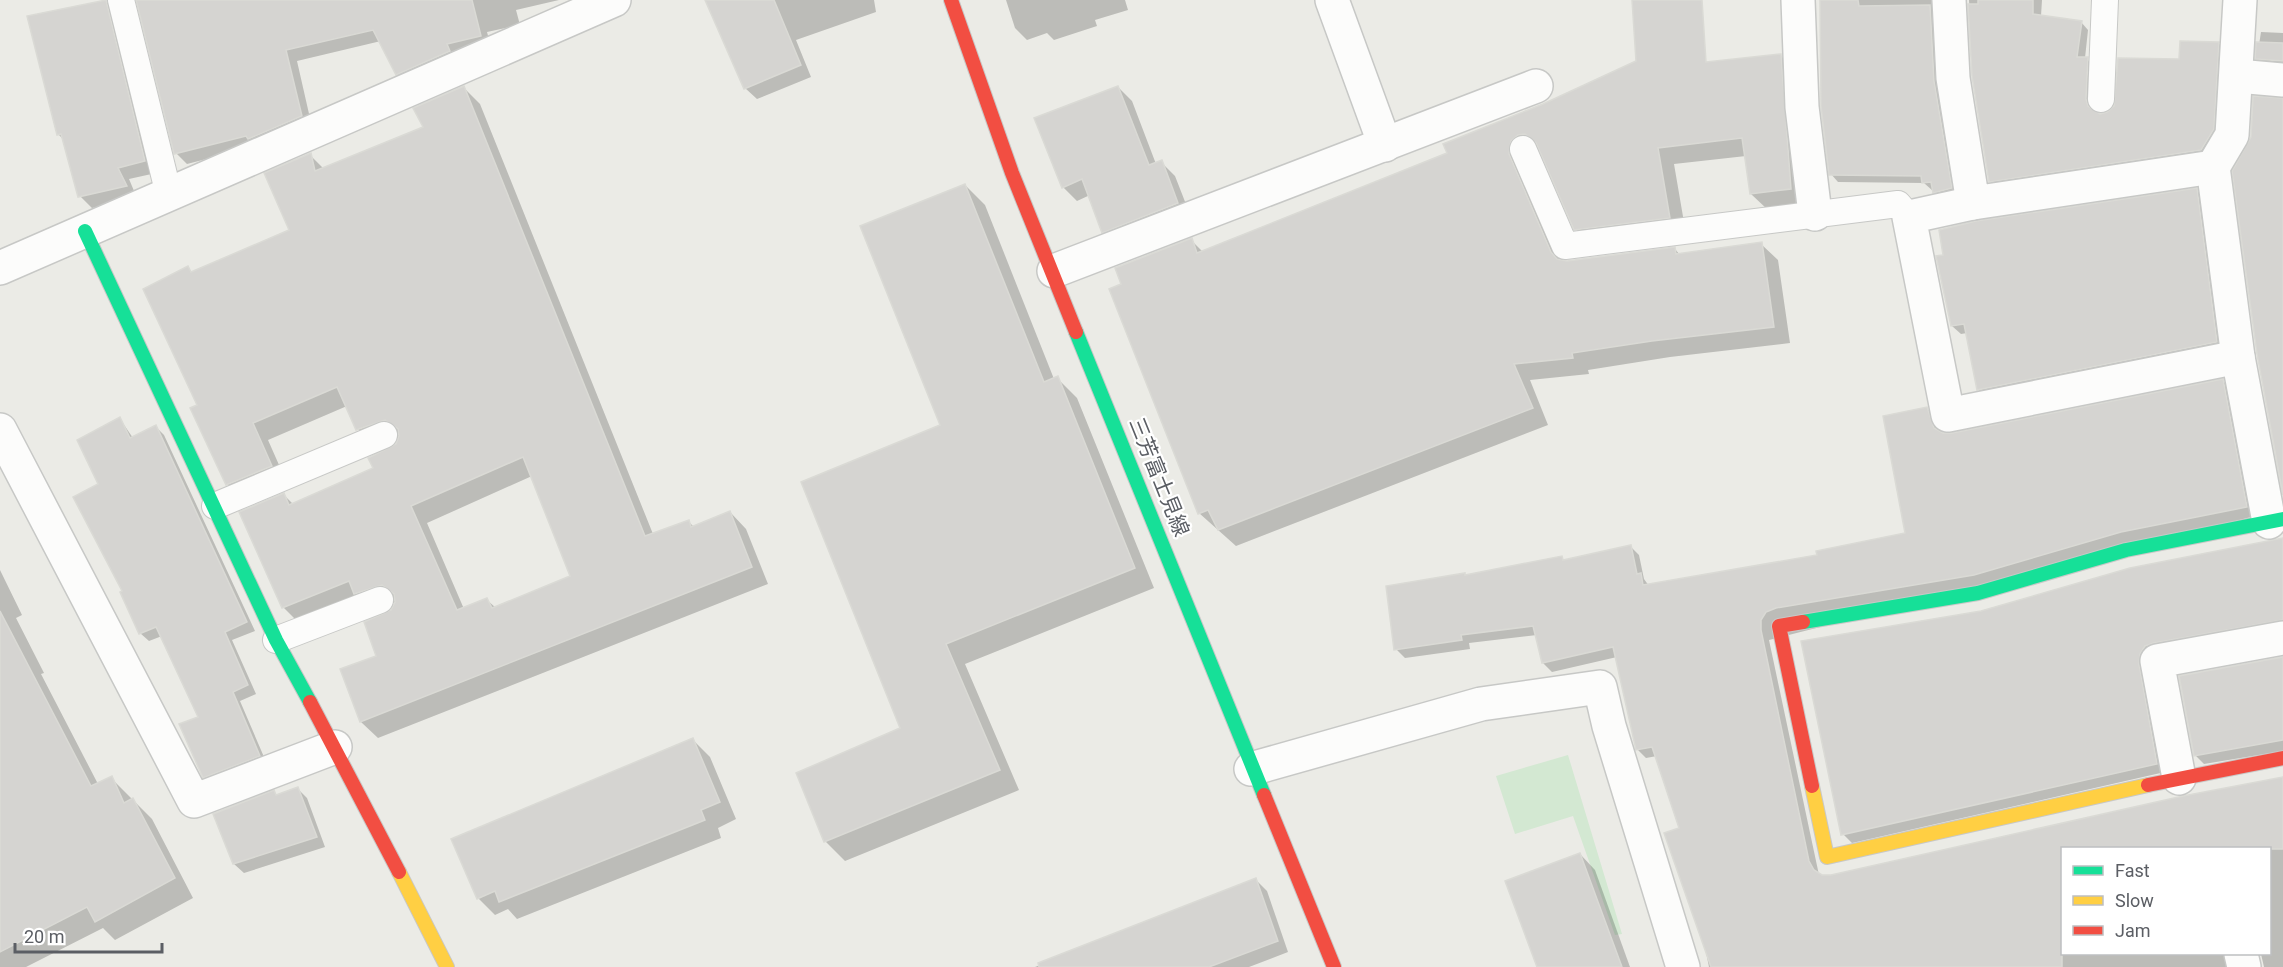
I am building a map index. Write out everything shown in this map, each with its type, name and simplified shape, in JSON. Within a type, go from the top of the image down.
[{"type":"street","points":[[0,268],[614,0]]},
{"type":"street","name":"三芳富士見線","points":[[951,0],[1012,173],[1054,271],[1251,769],[1311,907],[1334,967]]},
{"type":"street","points":[[1332,0],[1385,145]]},
{"type":"street","points":[[1798,0],[1802,107],[1815,214]]},
{"type":"street","points":[[1949,0],[1953,78],[1973,203]]},
{"type":"street","points":[[2240,0],[2232,135],[2213,167],[2238,357],[2276,521],[2126,550],[1978,593],[1779,626],[1827,857],[2179,778],[2283,758]]},
{"type":"street","points":[[2237,76],[2283,80]]},
{"type":"street","points":[[1054,271],[1536,86]]},
{"type":"street","points":[[2213,167],[1973,203],[1909,217],[1948,415],[2238,357]]},
{"type":"street","points":[[85,231],[276,640],[335,747],[447,967]]},
{"type":"street","points":[[0,429],[194,801],[335,747]]},
{"type":"street","points":[[2179,778],[2157,661],[2283,639]]},
{"type":"street","points":[[1251,769],[1481,704],[1600,687],[1609,726],[1683,967]]},
{"type":"lane","points":[[121,0],[169,195]]},
{"type":"lane","points":[[2101,99],[2105,0]]},
{"type":"lane","points":[[1523,149],[1565,246],[1899,204],[1909,217]]},
{"type":"lane","points":[[215,506],[384,435]]},
{"type":"lane","points":[[276,640],[380,600]]},
{"type":"green space","points":[[1568,755],[1622,934],[1615,935],[1573,816],[1515,834],[1496,776]]},
{"type":"building","points":[[106,0],[145,161],[118,168],[127,186],[78,197],[61,134],[57,135],[27,16]]},
{"type":"building","points":[[136,0],[472,0],[481,36],[447,44],[450,51],[396,75],[373,30],[286,50],[302,116],[248,139],[246,136],[174,154]]},
{"type":"building","points":[[705,0],[774,0],[801,65],[744,89]]},
{"type":"building","points":[[1632,0],[1702,0],[1706,62],[1781,54],[1791,189],[1750,194],[1742,138],[1658,148],[1670,218],[1574,230],[1536,143],[1525,134],[1518,135],[1511,141],[1509,154],[1551,252],[1557,259],[1567,261],[1675,247],[1676,254],[1762,242],[1774,327],[1652,341],[1572,353],[1573,358],[1514,364],[1533,408],[1218,530],[1208,510],[1198,514],[1109,289],[1121,284],[1115,268],[1192,238],[1197,253],[1447,153],[1443,144],[1543,104],[1636,61]]},
{"type":"building","points":[[1820,0],[1858,0],[1859,6],[1930,5],[1934,81],[1952,188],[1933,193],[1931,182],[1922,183],[1921,176],[1829,175],[1821,106]]},
{"type":"building","points":[[1978,0],[2033,0],[2033,14],[2082,21],[2077,57],[2088,57],[2086,99],[2088,106],[2100,114],[2114,106],[2118,58],[2179,59],[2180,41],[2219,42],[2214,129],[2201,150],[1989,182],[1972,76],[1968,4],[1978,4]]},
{"type":"building","points":[[2256,42],[2283,43],[2283,61],[2255,59]]},
{"type":"building","points":[[464,86],[645,536],[689,520],[691,527],[730,511],[752,567],[360,722],[340,669],[376,656],[364,622],[391,610],[395,602],[394,594],[382,585],[354,594],[349,581],[282,608],[239,512],[284,493],[289,505],[373,468],[368,458],[396,444],[399,436],[398,429],[385,420],[356,430],[337,387],[253,423],[272,466],[226,485],[190,408],[197,405],[143,289],[188,266],[191,272],[289,230],[264,173],[311,153],[315,171],[423,127],[413,108]],"holes":[[[523,457],[570,576],[492,608],[487,598],[457,610],[411,506]]]},
{"type":"building","points":[[1118,86],[1149,165],[1162,160],[1178,203],[1102,233],[1082,179],[1062,188],[1034,118]]},
{"type":"building","points":[[2253,96],[2283,98],[2283,495],[2257,354],[2232,171],[2251,137]]},
{"type":"building","points":[[965,184],[1044,382],[1058,376],[1135,568],[946,644],[1000,770],[824,842],[796,773],[900,728],[801,482],[940,425],[860,226]]},
{"type":"building","points":[[2197,188],[2217,342],[1977,390],[1964,324],[1951,326],[1936,256],[1943,255],[1939,230],[1976,221]]},
{"type":"building","points":[[2223,379],[2247,507],[2121,532],[1974,575],[1776,608],[1766,612],[1761,620],[1761,630],[1809,861],[1814,870],[1822,875],[1831,875],[2183,796],[2283,777],[2283,849],[2271,849],[2271,847],[2061,847],[2062,967],[1711,967],[1664,833],[1679,828],[1652,747],[1636,750],[1613,647],[1542,663],[1533,626],[1461,635],[1462,640],[1394,650],[1386,586],[1465,573],[1465,575],[1562,556],[1563,560],[1631,545],[1637,574],[1641,573],[1643,585],[1817,555],[1816,551],[1905,533],[1883,416],[1927,407],[1934,428],[1943,433]]},
{"type":"building","points":[[120,417],[130,438],[156,425],[247,622],[225,632],[248,685],[233,692],[260,756],[203,778],[179,724],[198,717],[156,627],[139,634],[120,592],[122,591],[73,497],[98,484],[77,440]]},
{"type":"building","points":[[2283,538],[2283,620],[2154,643],[2145,646],[2140,654],[2139,664],[2157,764],[1841,835],[1801,641],[1981,611],[2130,568]]},
{"type":"building","points":[[0,611],[91,786],[112,776],[124,803],[133,798],[175,878],[95,922],[87,907],[0,952]]},
{"type":"building","points":[[2283,657],[2283,740],[2194,756],[2179,676]]},
{"type":"building","points":[[693,738],[720,802],[701,810],[705,820],[499,902],[495,891],[477,899],[451,839]]},
{"type":"building","points":[[298,787],[317,837],[233,864],[213,814],[274,790],[276,795]]},
{"type":"building","points":[[1580,853],[1622,967],[1537,967],[1505,881]]},
{"type":"building","points":[[1256,878],[1278,941],[1209,967],[1039,967],[1038,963]]},
{"type":"traffic: fast","points":[[85,231],[276,640],[310,702]]},
{"type":"traffic: fast","points":[[1076,332],[1264,795]]},
{"type":"traffic: fast","points":[[1803,622],[1978,593],[2126,550],[2283,519]]},
{"type":"traffic: slow","points":[[1812,786],[1827,857],[2148,785]]},
{"type":"traffic: slow","points":[[399,872],[447,967]]},
{"type":"traffic: jam","points":[[951,0],[1012,173],[1076,332]]},
{"type":"traffic: jam","points":[[1803,622],[1779,626],[1812,786]]},
{"type":"traffic: jam","points":[[310,702],[399,872]]},
{"type":"traffic: jam","points":[[2148,785],[2283,758]]},
{"type":"traffic: jam","points":[[1264,795],[1334,967]]}]
